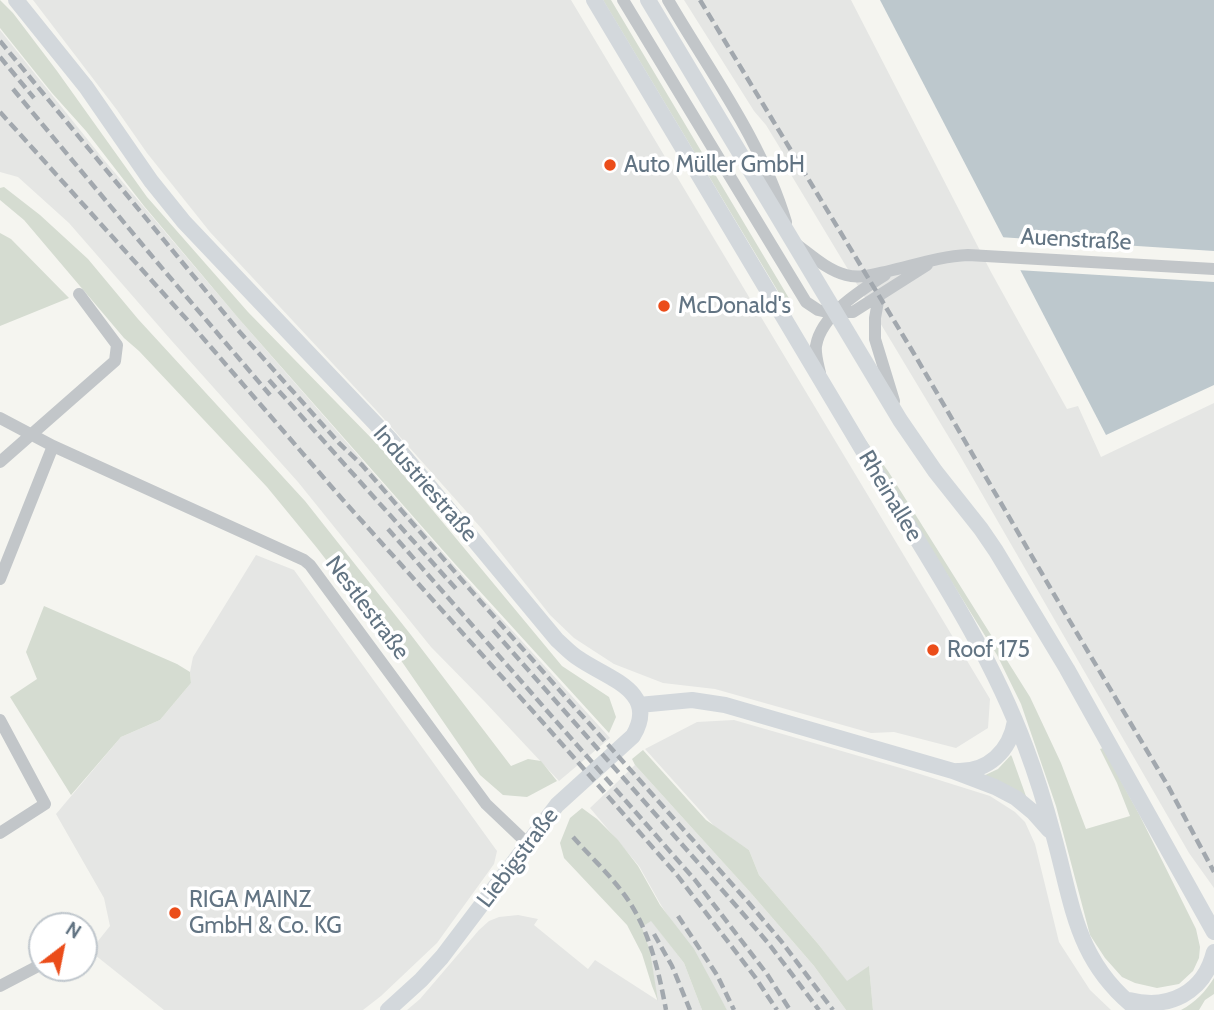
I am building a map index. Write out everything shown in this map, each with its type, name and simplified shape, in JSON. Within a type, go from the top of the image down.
[{"type":"main road","name":"Industriestraße","points":[[16,0],[86,87],[184,222],[391,440],[557,640],[577,658],[628,688],[639,705]]},
{"type":"main road","name":"Rheinallee","points":[[594,0],[961,612],[993,673],[1030,759],[1079,933],[1097,967],[1120,995],[1138,1010]]},
{"type":"main road","points":[[648,0],[900,420],[1009,571],[1214,932]]},
{"type":"main road","points":[[639,705],[692,700],[726,705],[953,771],[1016,798],[1033,812],[1054,837]]},
{"type":"main road","name":"Liebigstraße","points":[[388,1010],[442,957],[556,805],[633,736],[640,721],[639,705]]},
{"type":"main road","points":[[953,771],[972,770],[998,757],[1009,742],[1015,721]]},
{"type":"main road","points":[[1120,995],[1147,1004],[1183,996],[1203,977],[1214,952]]},
{"type":"street","points":[[623,0],[806,302],[818,310],[836,313]]},
{"type":"street","points":[[668,0],[763,160],[792,241]]},
{"type":"street","name":"Auenstraße","points":[[792,241],[832,269],[853,276],[965,255],[1214,269]]},
{"type":"street","name":"Auenstraße","points":[[836,313],[853,312],[936,259]]},
{"type":"street","name":"Auenstraße","points":[[823,383],[816,348],[821,334],[836,313],[856,293],[894,269]]},
{"type":"street","points":[[0,462],[115,361],[117,345],[79,294]]},
{"type":"street","points":[[879,296],[875,339],[900,420]]},
{"type":"street","name":"Nestlestraße","points":[[0,418],[53,446],[304,560],[486,804],[528,844]]},
{"type":"street","points":[[0,579],[53,446]]},
{"type":"street","points":[[0,720],[45,804],[0,832]]},
{"type":"street","points":[[0,986],[28,971]]},
{"type":"shaded area","points":[[0,0],[57,71],[147,197],[248,312],[381,448],[562,666],[609,697],[616,717],[609,733],[455,564],[239,319],[144,206],[0,28]]},
{"type":"shaded area","points":[[33,0],[571,0],[990,699],[988,728],[956,748],[894,732],[871,733],[715,689],[663,683],[614,664],[574,638],[550,615],[482,529],[376,410],[210,232],[147,153]]},
{"type":"shaded area","points":[[603,0],[611,0],[790,300],[785,303]]},
{"type":"shaded area","points":[[684,0],[851,0],[991,272],[1067,409],[1078,406],[1101,457],[1214,403],[1214,888],[1189,853],[959,454],[790,173],[783,153]]},
{"type":"shaded area","points":[[880,0],[1214,0],[1214,385],[1106,435]]},
{"type":"shaded area","points":[[0,30],[104,160],[239,319],[480,595],[610,738],[559,781],[431,647],[298,482],[69,223],[18,177],[0,172]]},
{"type":"shaded area","points":[[4,187],[40,215],[88,259],[138,319],[305,501],[511,766],[528,759],[541,761],[557,781],[527,797],[503,795],[480,775],[378,627],[317,548],[267,487],[124,338],[24,220],[0,200],[0,188]]},
{"type":"shaded area","points":[[0,233],[11,239],[69,298],[0,326]]},
{"type":"shaded area","points":[[860,434],[888,471],[1030,697],[1061,763],[1086,829],[1130,816],[1100,749],[1103,748],[1196,929],[1200,947],[1199,958],[1193,971],[1179,984],[1157,988],[1122,977],[1090,935],[1056,806],[1021,704],[997,655]]},
{"type":"shaded area","points":[[256,555],[294,570],[497,851],[494,864],[437,943],[363,1010],[164,1010],[98,957],[98,941],[110,926],[104,898],[56,814],[121,737],[160,720],[191,683],[193,657]]},
{"type":"shaded area","points":[[44,606],[190,672],[191,683],[160,720],[121,737],[71,795],[10,697],[37,679],[26,652]]},
{"type":"shaded area","points":[[734,720],[990,796],[1015,812],[1025,822],[1035,844],[1059,942],[1090,990],[1111,1010],[873,1010],[869,967],[847,982],[759,875],[749,850],[715,827],[645,749],[697,722]]},
{"type":"shaded area","points":[[643,750],[706,820],[749,850],[759,875],[847,981],[869,966],[873,1010],[846,1010],[814,966],[635,765],[632,759]]},
{"type":"shaded area","points":[[1011,755],[1027,799],[981,777],[998,769]]},
{"type":"shaded area","points":[[635,765],[814,966],[846,1010],[727,1010],[639,866],[590,808]]},
{"type":"shaded area","points":[[582,808],[618,840],[638,866],[660,905],[694,949],[727,1010],[702,1010],[684,963],[651,921],[642,927],[650,951],[658,1001],[642,954],[627,925],[564,858],[560,843],[570,818]]},
{"type":"shaded area","points":[[518,915],[538,919],[534,925],[588,969],[595,960],[657,1000],[650,951],[642,927],[651,920],[684,963],[702,1010],[407,1010],[420,999],[489,921]]},
{"type":"shaded area","points":[[1214,978],[1214,994],[1205,1000],[1199,1010],[1181,1010],[1200,996]]},
{"type":"pier","points":[[999,237],[1214,251],[1214,282],[1017,270]]},
{"type":"railway","points":[[700,0],[916,357],[1168,786],[1214,872]]},
{"type":"railway","points":[[0,41],[238,330],[362,465],[748,902],[833,1010]]},
{"type":"railway","points":[[0,57],[34,98]]},
{"type":"railway","points":[[13,89],[270,395]]},
{"type":"railway","points":[[0,112],[677,875],[777,1010]]},
{"type":"railway","points":[[269,380],[458,591]]},
{"type":"railway","points":[[388,529],[695,880],[767,974],[790,1010]]},
{"type":"railway","points":[[493,630],[745,916],[819,1010]]},
{"type":"railway","points":[[573,837],[630,902],[645,931],[666,1010]]},
{"type":"railway","points":[[678,916],[717,975],[734,1010]]},
{"type":"railway","points":[[654,934],[672,966],[690,1010]]},
{"type":"place","name":"Auto Müller GmbH","points":[[610,165]]},
{"type":"place","name":"McDonald's","points":[[664,306]]},
{"type":"place","name":"Roof 175","points":[[933,650]]},
{"type":"place","name":"RIGA MAINZ GmbH & Co. KG","points":[[175,913]]}]
